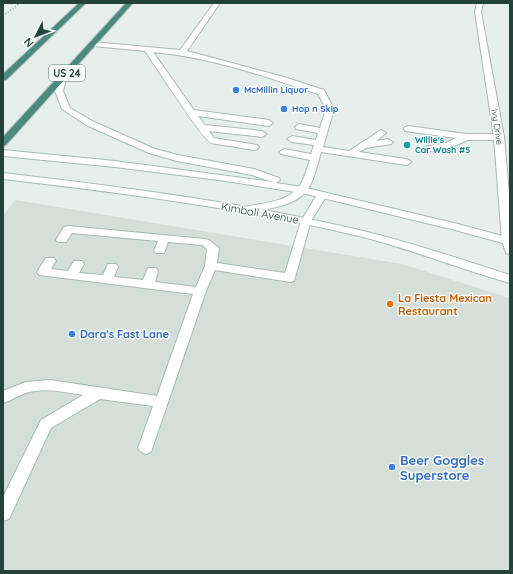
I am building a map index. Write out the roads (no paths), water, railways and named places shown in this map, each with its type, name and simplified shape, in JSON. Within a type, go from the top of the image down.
[{"type":"highway","points":[[3,78],[83,3]]},
{"type":"highway","name":"US 24","points":[[3,143],[130,3]]},
{"type":"main road","points":[[182,52],[217,3]]},
{"type":"main road","name":"Ivy Drive","points":[[480,3],[478,12],[499,136],[509,244]]},
{"type":"main road","points":[[93,44],[182,52],[281,79],[321,92],[330,109],[302,190],[288,199],[248,210]]},
{"type":"main road","points":[[147,49],[211,140],[254,147]]},
{"type":"main road","points":[[62,79],[59,91],[66,109],[88,123],[152,151],[177,158],[254,172],[302,190]]},
{"type":"main road","points":[[191,112],[269,123]]},
{"type":"main road","points":[[201,127],[262,134]]},
{"type":"main road","points":[[298,127],[323,131]]},
{"type":"main road","points":[[408,129],[435,134],[466,137],[510,136]]},
{"type":"main road","points":[[352,153],[381,133]]},
{"type":"main road","points":[[416,137],[435,134]]},
{"type":"main road","points":[[434,156],[466,137]]},
{"type":"main road","points":[[292,139],[317,150]]},
{"type":"main road","points":[[362,146],[388,142]]},
{"type":"main road","points":[[427,149],[449,146]]},
{"type":"main road","points":[[284,152],[317,150],[352,153],[406,162]]},
{"type":"main road","points":[[3,153],[115,164],[219,177],[302,190],[443,223],[509,244]]},
{"type":"main road","points":[[372,157],[398,153]]},
{"type":"main road","name":"Kimball Avenue","points":[[3,176],[77,185],[248,210],[306,221],[360,233],[407,246],[510,279]]},
{"type":"main road","points":[[211,266],[290,278],[306,221],[322,195]]},
{"type":"main road","points":[[62,240],[68,229],[205,242],[212,248],[211,266],[200,291],[146,448]]},
{"type":"main road","points":[[88,243],[94,232]]},
{"type":"main road","points":[[120,246],[124,234]]},
{"type":"main road","points":[[160,251],[164,238]]},
{"type":"main road","points":[[50,261],[43,272],[200,291]]},
{"type":"main road","points":[[71,276],[78,264]]},
{"type":"main road","points":[[108,280],[112,267]]},
{"type":"main road","points":[[148,285],[152,271]]},
{"type":"main road","points":[[3,398],[27,387],[52,384],[98,393],[161,402]]},
{"type":"main road","points":[[3,514],[46,424],[98,393]]},
{"type":"place","name":"McMillin Liquor","points":[[236,90]]},
{"type":"place","name":"Hop n Skip","points":[[284,109]]},
{"type":"place","name":"Willie's Car Wash #5","points":[[407,145]]},
{"type":"place","name":"La Fiesta Mexican Restaurant","points":[[390,304]]},
{"type":"place","name":"Dara's Fast Lane","points":[[72,334]]},
{"type":"place","name":"Beer Goggles Superstore","points":[[392,467]]}]
